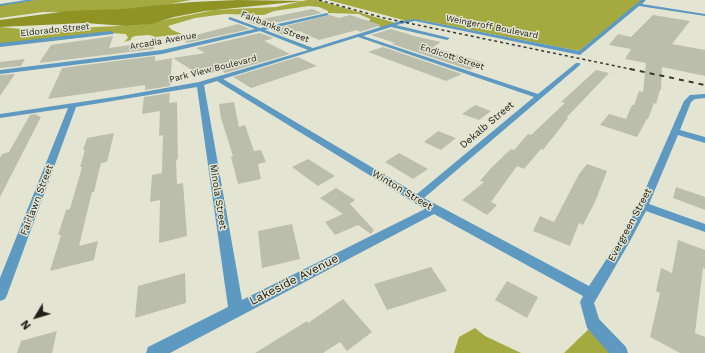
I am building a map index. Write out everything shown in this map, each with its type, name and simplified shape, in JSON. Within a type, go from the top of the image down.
[{"type":"street","points":[[0,5],[33,0]]},
{"type":"street","points":[[639,5],[644,0]]},
{"type":"street","points":[[639,5],[705,15]]},
{"type":"street","name":"Weingeroff Boulevard","points":[[402,22],[419,21],[580,53],[639,5]]},
{"type":"street","name":"Arcadia Avenue","points":[[0,72],[162,52],[327,14]]},
{"type":"street","name":"Fairbanks Street","points":[[230,18],[314,50]]},
{"type":"street","name":"Park View Boulevard","points":[[0,116],[200,84],[402,22]]},
{"type":"street","points":[[392,26],[447,38]]},
{"type":"street","name":"Eldorado Street","points":[[0,45],[112,34]]},
{"type":"street","name":"Endicott Street","points":[[359,36],[538,96]]},
{"type":"street","name":"Dekalb Street","points":[[417,199],[538,96],[575,67]]},
{"type":"street","name":"Winton Street","points":[[218,79],[434,209],[590,294]]},
{"type":"street","name":"Minola Street","points":[[200,84],[236,310]]},
{"type":"street","name":"Evergreen Street","points":[[590,294],[625,240],[643,206],[688,101],[693,98],[703,96]]},
{"type":"street","name":"Fairlawn Street","points":[[0,295],[73,105]]},
{"type":"street","points":[[676,132],[705,140]]},
{"type":"street","points":[[643,206],[705,228]]},
{"type":"street","name":"Lakeside Avenue","points":[[154,353],[434,209]]},
{"type":"street","points":[[590,294],[587,302],[592,323],[620,353]]},
{"type":"shaded area","points":[[33,0],[191,0],[156,7],[78,12],[43,12],[0,18],[0,5]]},
{"type":"shaded area","points":[[237,0],[304,1],[205,11],[174,17],[151,24],[126,26],[85,23],[0,27],[0,20],[68,11],[121,9],[192,2]]},
{"type":"shaded area","points":[[307,0],[317,0],[399,24],[384,28],[367,22],[370,19],[359,14],[328,13],[328,11],[319,7],[309,6],[274,11],[264,15],[225,14],[195,18],[168,26],[172,30],[182,34],[156,37],[149,35],[135,36],[131,38],[131,40],[124,42],[128,38],[126,34],[111,33],[0,45],[0,27],[33,30],[140,25],[214,10],[276,7]]},
{"type":"shaded area","points":[[328,0],[643,0],[579,51],[420,20],[407,21]]},
{"type":"shaded area","points":[[597,321],[622,353],[564,353]]},
{"type":"shaded area","points":[[475,328],[485,336],[521,353],[454,353],[459,337]]},
{"type":"building","points":[[312,9],[322,13],[260,26],[248,22]]},
{"type":"building","points":[[330,15],[339,18],[350,15],[381,25],[360,32],[357,30],[319,40],[299,31],[283,35],[270,30]]},
{"type":"building","points":[[653,15],[690,21],[672,44],[705,50],[705,76],[662,67],[661,90],[656,104],[654,103],[648,119],[637,137],[600,125],[609,114],[626,119],[632,105],[634,105],[639,91],[643,92],[646,63],[625,59],[631,49],[609,45],[618,34],[631,37]]},
{"type":"building","points":[[238,24],[250,29],[187,43],[181,39]]},
{"type":"building","points":[[391,29],[441,42],[433,47],[484,63],[470,70],[392,44],[395,43],[371,35]]},
{"type":"building","points":[[260,33],[274,38],[264,41],[290,54],[225,73],[221,70],[201,76],[173,58],[205,53],[196,48]]},
{"type":"building","points":[[113,36],[109,48],[153,42],[154,49],[39,63],[51,45]]},
{"type":"building","points":[[383,47],[462,74],[446,81],[368,52]]},
{"type":"building","points":[[155,56],[155,61],[172,58],[170,86],[145,90],[145,85],[48,99],[62,68]]},
{"type":"building","points":[[298,57],[317,66],[251,88],[233,77]]},
{"type":"building","points":[[25,59],[21,66],[0,68],[0,62]]},
{"type":"building","points":[[596,70],[609,73],[567,117],[568,118],[543,150],[541,149],[524,169],[517,166],[491,202],[497,205],[487,215],[462,200],[484,182],[480,181],[490,169],[511,149],[514,150],[528,134],[531,135],[565,103],[561,102]]},
{"type":"building","points":[[15,74],[0,96],[0,75]]},
{"type":"building","points":[[170,93],[169,103],[177,102],[177,184],[183,183],[187,236],[159,243],[160,200],[150,202],[152,175],[162,173],[163,135],[159,136],[160,111],[142,114],[144,97]]},
{"type":"building","points":[[234,102],[239,127],[245,125],[254,151],[261,150],[266,162],[258,164],[261,179],[238,184],[231,157],[233,156],[221,118],[219,104]]},
{"type":"building","points":[[475,105],[491,111],[479,120],[462,114]]},
{"type":"building","points":[[35,114],[41,117],[0,197],[0,158],[2,154],[9,152],[30,115]]},
{"type":"building","points":[[438,131],[456,138],[441,150],[424,142]]},
{"type":"building","points":[[114,133],[107,162],[101,163],[94,192],[92,192],[79,246],[98,241],[94,260],[50,271],[61,235],[58,235],[66,210],[70,209],[82,167],[80,167],[87,138]]},
{"type":"building","points":[[399,153],[428,169],[413,179],[385,162]]},
{"type":"building","points":[[308,159],[335,176],[318,186],[292,167]]},
{"type":"building","points":[[587,164],[607,171],[595,202],[583,225],[579,223],[570,246],[533,231],[540,216],[554,222],[579,174]]},
{"type":"building","points":[[676,187],[705,197],[705,210],[673,198]]},
{"type":"building","points":[[336,188],[355,200],[350,204],[374,230],[371,234],[358,225],[335,235],[325,222],[343,214],[320,198]]},
{"type":"building","points":[[292,224],[300,259],[262,268],[258,231]]},
{"type":"building","points":[[678,240],[705,250],[705,269],[703,268],[695,333],[705,337],[705,353],[680,353],[650,337],[660,293],[656,291],[661,268],[672,273]]},
{"type":"building","points":[[431,267],[447,291],[387,310],[374,284]]},
{"type":"building","points":[[185,273],[186,303],[135,318],[138,286]]},
{"type":"building","points":[[507,281],[538,297],[527,318],[495,300]]},
{"type":"building","points":[[343,299],[372,332],[347,351],[340,342],[323,353],[255,353],[307,321],[308,323]]},
{"type":"building","points":[[57,331],[52,353],[17,353],[21,341]]},
{"type":"railway","points":[[319,0],[384,18],[635,70]]},
{"type":"railway","points":[[630,69],[705,85]]}]
